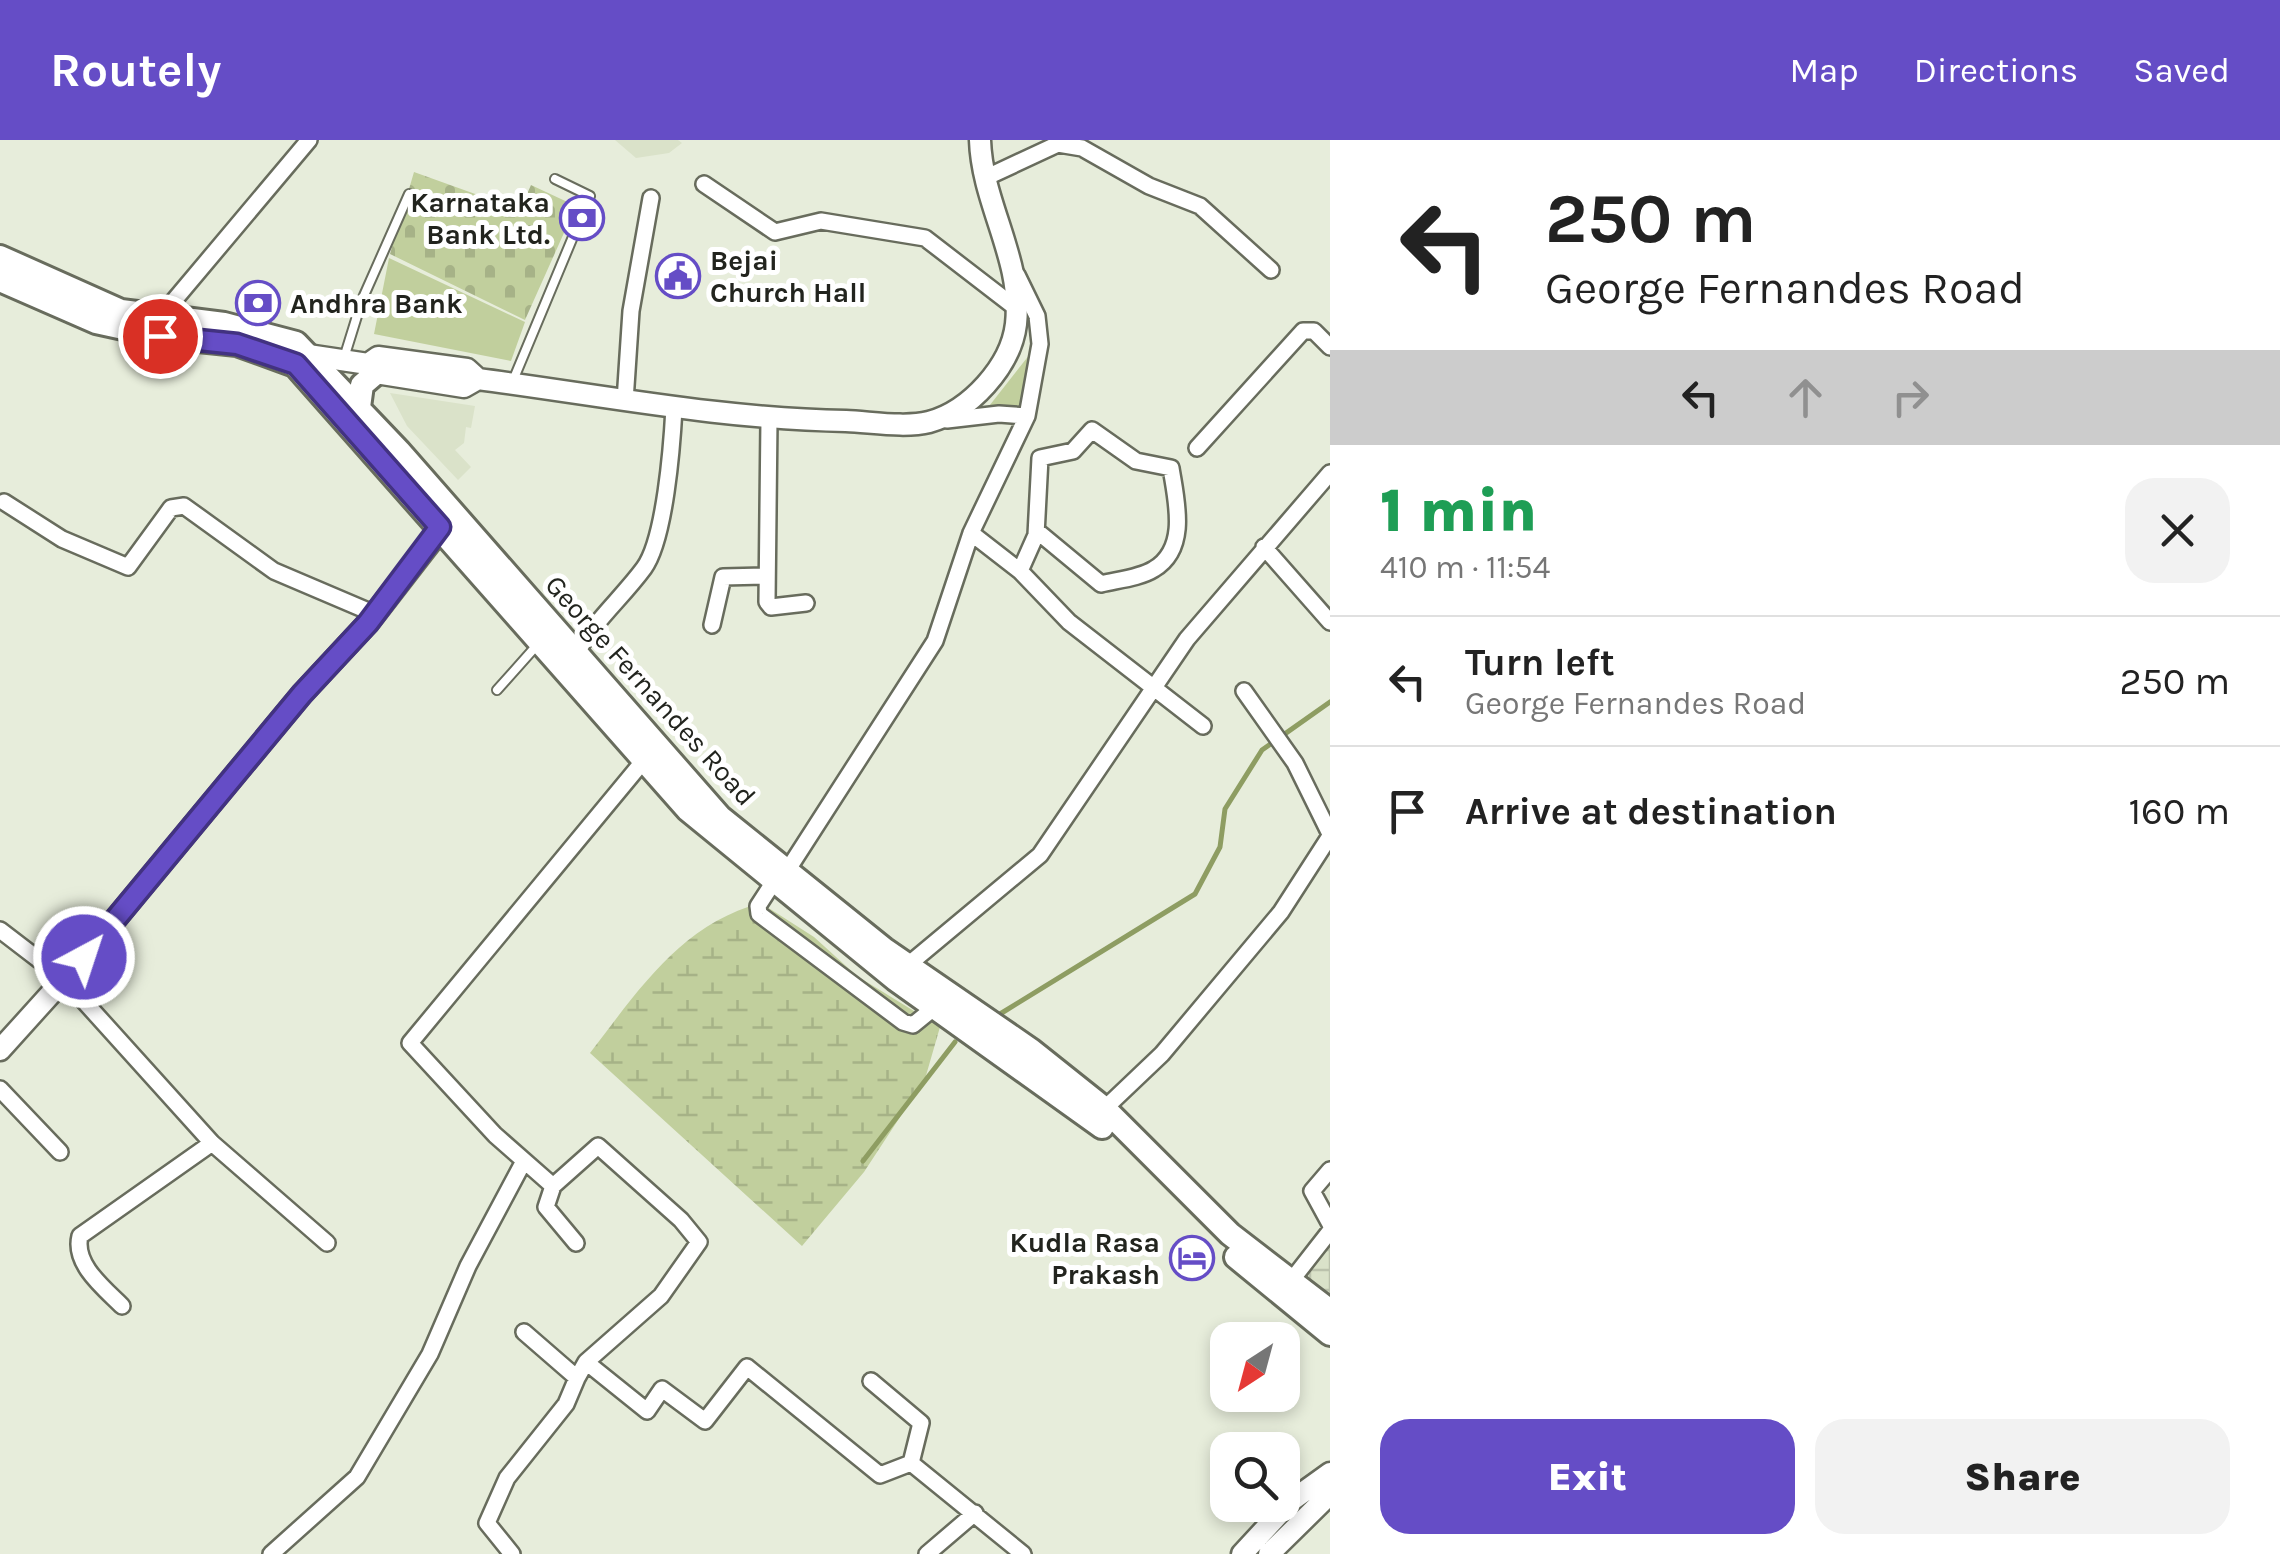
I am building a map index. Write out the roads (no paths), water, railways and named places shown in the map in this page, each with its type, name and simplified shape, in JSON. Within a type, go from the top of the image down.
[{"type":"main road","name":"George Fernandes Road","points":[[0,257],[121,311],[224,324],[296,343],[296,364],[576,654],[720,817],[780,877],[935,1007],[1099,1114],[1229,1252],[1330,1334]]},
{"type":"main road","name":"George Fernandes Road","points":[[0,280],[96,322],[160,336],[237,344],[298,358],[359,407],[542,641],[688,810],[1031,1050],[1230,1234],[1330,1311]]},
{"type":"main road","points":[[359,407],[362,384],[372,369]]},
{"type":"street","points":[[161,316],[309,140]]},
{"type":"street","points":[[935,1007],[913,1025],[903,1022],[757,910],[935,641],[971,532],[1027,416],[1036,380],[1037,316],[1012,262],[984,178],[980,140]]},
{"type":"street","points":[[984,178],[1058,144],[1082,148],[1149,186],[1200,206],[1271,270]]},
{"type":"street","points":[[704,184],[776,232],[821,221],[925,238],[1016,308]]},
{"type":"street","points":[[625,401],[631,311],[652,198]]},
{"type":"street","points":[[928,422],[976,394],[994,376],[1016,328],[1012,262]]},
{"type":"street","points":[[1196,448],[1303,332],[1314,332],[1330,347]]},
{"type":"street","points":[[298,358],[344,358],[372,369],[464,387],[478,379],[769,420],[928,422],[976,415],[1027,416]]},
{"type":"street","points":[[576,654],[588,632],[646,566],[652,551],[670,467],[674,408]]},
{"type":"street","points":[[769,420],[769,606],[806,602]]},
{"type":"street","points":[[1020,572],[1037,531],[1040,458],[1072,451],[1092,430],[1136,462],[1171,468],[1178,518],[1175,544],[1155,569],[1101,584],[1037,531]]},
{"type":"street","points":[[908,965],[1040,855],[1186,640],[1330,473]]},
{"type":"street","points":[[4,502],[62,539],[128,567],[171,508],[184,506],[274,571],[375,614]]},
{"type":"street","points":[[0,1050],[302,694],[375,614],[447,520]]},
{"type":"street","points":[[971,532],[1020,572],[1069,622],[1203,726]]},
{"type":"street","points":[[1264,547],[1330,622]]},
{"type":"street","points":[[712,625],[723,577],[766,576]]},
{"type":"street","points":[[1099,1114],[1162,1054],[1282,912],[1330,835],[1287,752],[1244,691]]},
{"type":"street","points":[[552,1186],[410,1043],[645,759]]},
{"type":"street","points":[[0,930],[64,979],[212,1143],[327,1243]]},
{"type":"street","points":[[0,1090],[60,1152]]},
{"type":"street","points":[[122,1306],[84,1263],[78,1246],[80,1236],[85,1228],[212,1143]]},
{"type":"street","points":[[512,1554],[486,1522],[507,1478],[566,1404],[586,1362],[660,1296],[699,1242],[681,1220],[598,1146],[552,1186],[546,1207],[576,1244]]},
{"type":"street","points":[[271,1554],[357,1477],[430,1354],[468,1266],[524,1161]]},
{"type":"street","points":[[1290,1281],[1330,1228],[1312,1192],[1330,1170]]},
{"type":"street","points":[[524,1332],[577,1378]]},
{"type":"street","points":[[586,1362],[647,1411],[662,1389],[704,1421],[747,1366],[880,1475],[910,1463]]},
{"type":"street","points":[[871,1381],[921,1423],[910,1463]]},
{"type":"street","points":[[910,1463],[1023,1554]]},
{"type":"street","points":[[1242,1554],[1291,1501],[1330,1473]]},
{"type":"street","points":[[1269,1554],[1330,1494]]},
{"type":"street","points":[[928,1554],[975,1513]]},
{"type":"lane","points":[[512,383],[590,196],[555,179]]},
{"type":"lane","points":[[344,358],[362,300],[408,194]]},
{"type":"lane","points":[[497,690],[542,641]]},
{"type":"waterway","points":[[1000,1014],[1195,894],[1220,847],[1225,809],[1262,750],[1330,702]]},
{"type":"waterway","points":[[863,1161],[955,1042]]},
{"type":"place","name":"Karnataka Bank Ltd.","points":[[582,218]]},
{"type":"place","name":"Bejai Church Hall","points":[[678,276]]},
{"type":"place","name":"Andhra Bank","points":[[258,303]]},
{"type":"place","name":"Kudla Rasa Prakash","points":[[1192,1258]]}]
